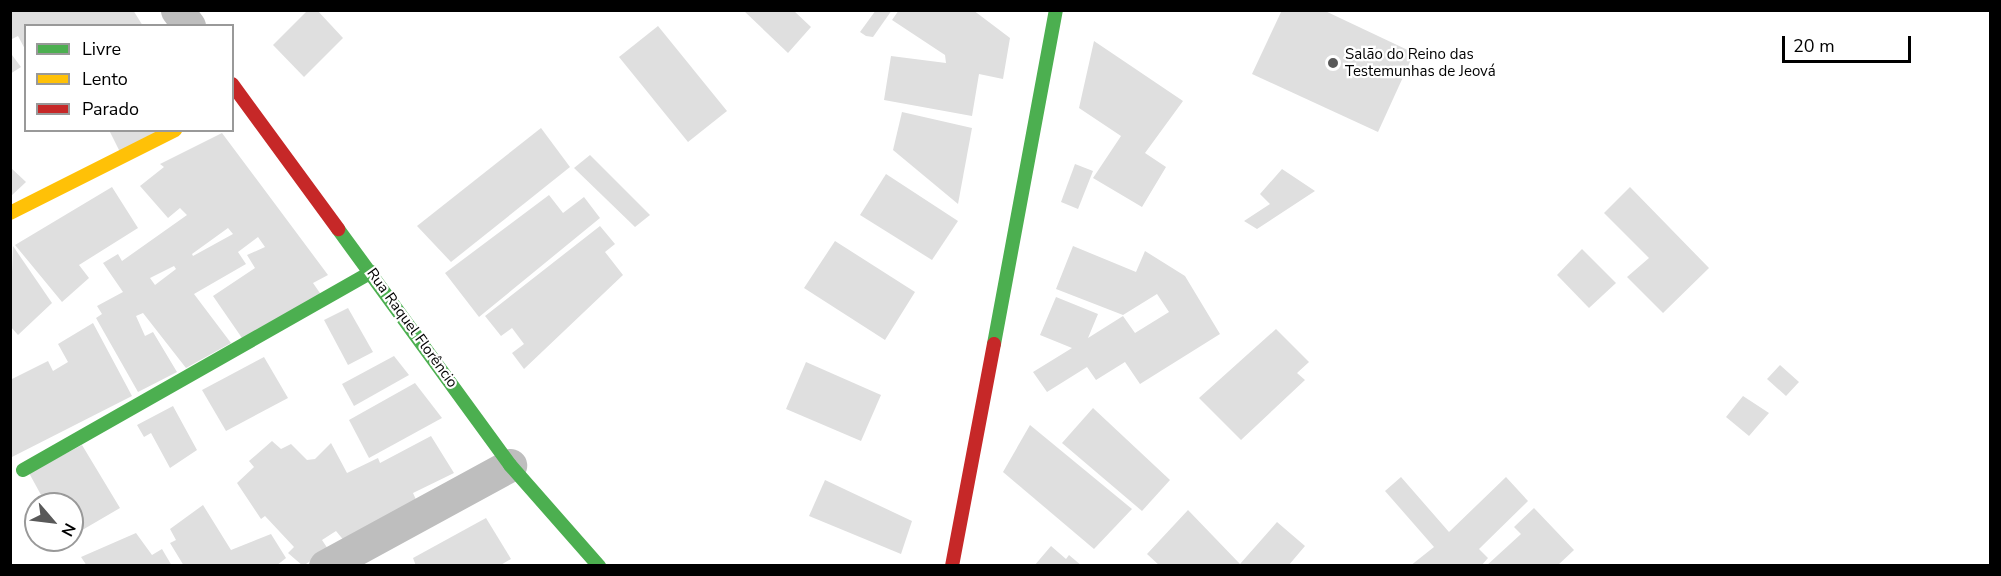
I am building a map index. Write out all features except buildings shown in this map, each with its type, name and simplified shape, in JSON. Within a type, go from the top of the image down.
[{"type":"street","points":[[177,10],[188,24]]},
{"type":"street","points":[[952,566],[1056,10]]},
{"type":"street","name":"Rua Raquel Florêncio","points":[[236,95],[372,272],[510,465],[599,566]]},
{"type":"street","points":[[10,213],[171,132]]},
{"type":"street","points":[[23,470],[372,272]]},
{"type":"street","points":[[325,566],[510,465]]},
{"type":"traffic: fast","points":[[994,344],[1056,10]]},
{"type":"traffic: fast","points":[[338,229],[510,465],[599,566]]},
{"type":"traffic: fast","points":[[23,470],[372,272]]},
{"type":"traffic: slow","points":[[10,213],[171,132]]},
{"type":"traffic: jam","points":[[234,87],[338,229]]},
{"type":"traffic: jam","points":[[952,566],[994,344]]},
{"type":"place","name":"Salão do Reino das Testemunhas de Jeová","points":[[1333,63]]}]
